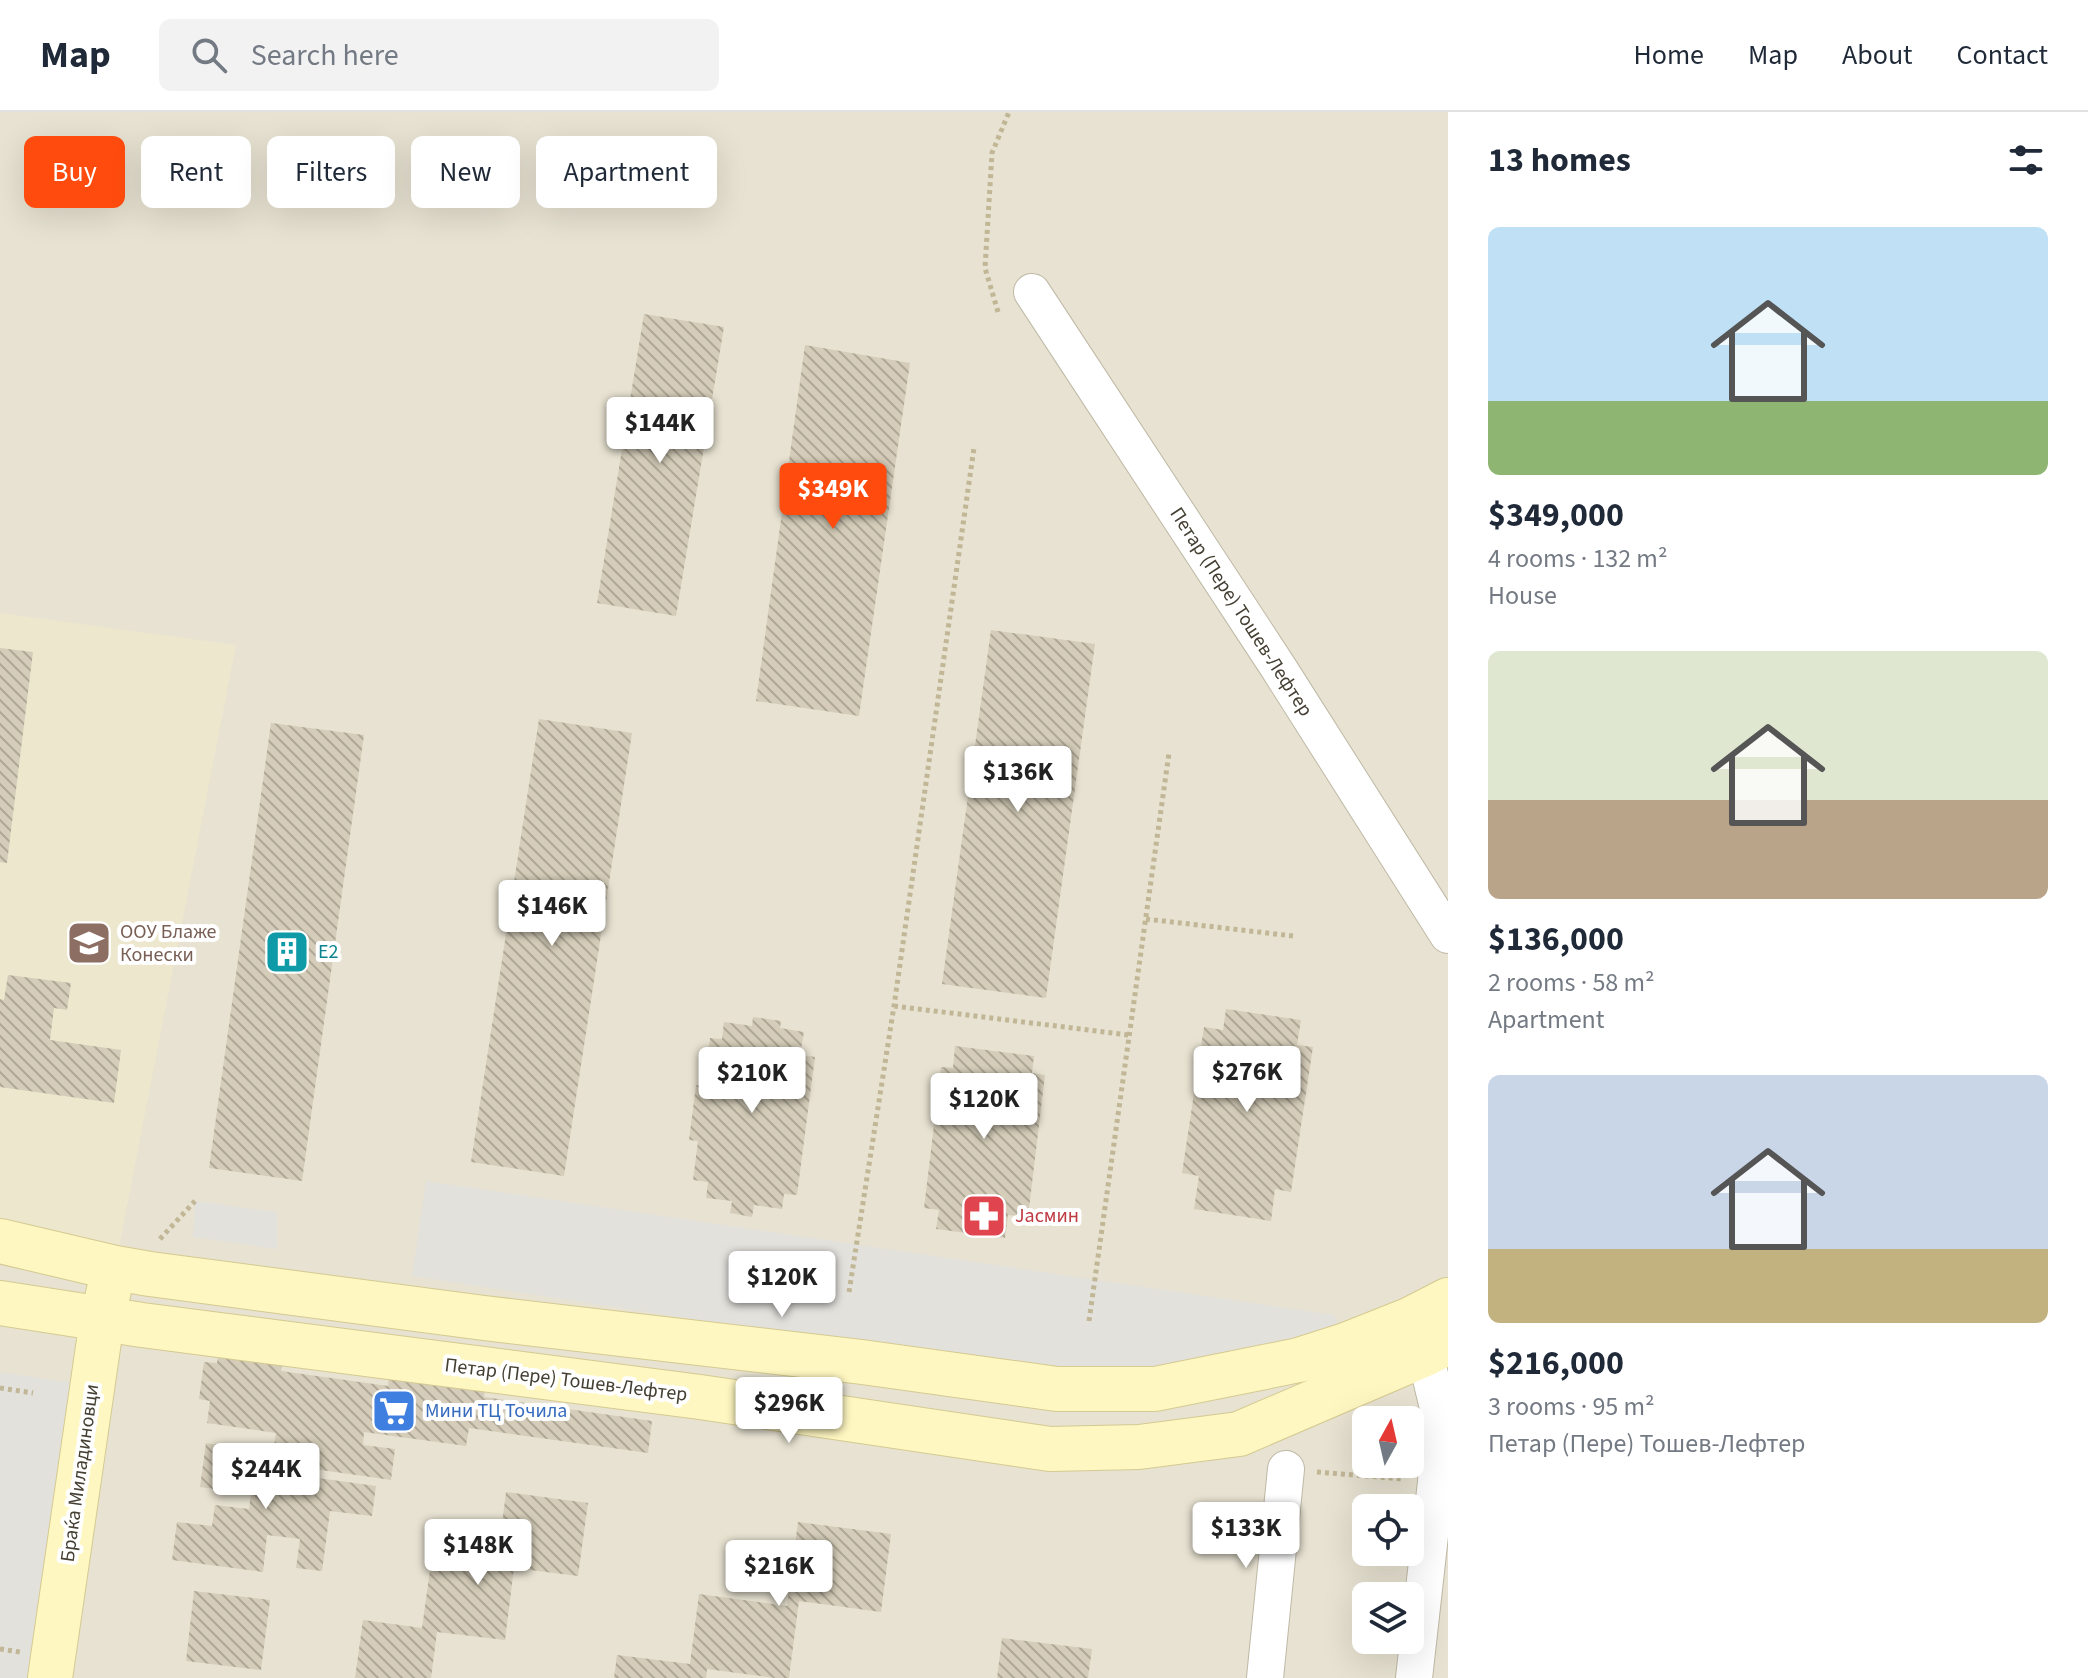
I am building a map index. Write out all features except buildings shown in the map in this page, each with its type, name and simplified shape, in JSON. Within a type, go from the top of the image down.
[{"type":"street","name":"Петар (Пере) Тошев-Лефтер","points":[[1032,292],[1278,667],[1448,935]]},
{"type":"street","name":"Петар (Пере) Тошев-Лефтер","points":[[0,1241],[115,1268],[484,1318],[862,1362],[1057,1389],[1155,1389],[1299,1360],[1346,1345],[1427,1339]]},
{"type":"street","name":"Браќа Миладиновци","points":[[50,1678],[102,1320],[115,1268]]},
{"type":"street","name":"Петар (Пере) Тошев-Лефтер","points":[[0,1303],[102,1320],[700,1397],[1050,1449],[1139,1447],[1239,1434],[1427,1339],[1448,1300]]},
{"type":"street","points":[[1414,1678],[1443,1413],[1427,1339]]},
{"type":"street","points":[[1265,1678],[1286,1469]]},
{"type":"path","points":[[998,312],[985,268],[985,253],[992,153],[1009,112]]},
{"type":"path","points":[[849,1292],[894,1006],[974,448]]},
{"type":"path","points":[[1089,1321],[1169,753]]},
{"type":"path","points":[[1146,919],[1293,936]]},
{"type":"path","points":[[894,1006],[1129,1035]]},
{"type":"path","points":[[155,1244],[195,1201]]},
{"type":"path","points":[[0,1388],[33,1393]]},
{"type":"path","points":[[1286,1469],[1436,1482]]},
{"type":"shaded area","points":[[0,112],[1448,112],[1448,1678],[0,1678]]},
{"type":"shaded area","name":"ООУ Блаже Конески","points":[[0,613],[236,645],[115,1268],[0,1241]]},
{"type":"shaded area","points":[[426,1181],[1334,1315],[1339,1327],[1179,1367],[1059,1371],[412,1276]]},
{"type":"shaded area","points":[[195,1201],[277,1212],[277,1249],[193,1237]]},
{"type":"shaded area","points":[[0,1372],[73,1383],[28,1678],[0,1678]]},
{"type":"place","name":"ООУ Блаже Конески","points":[[89,943]]},
{"type":"place","name":"Е2","points":[[287,952]]},
{"type":"place","name":"Јасмин","points":[[984,1216]]},
{"type":"place","name":"Мини ТЦ Точила","points":[[394,1411]]}]
